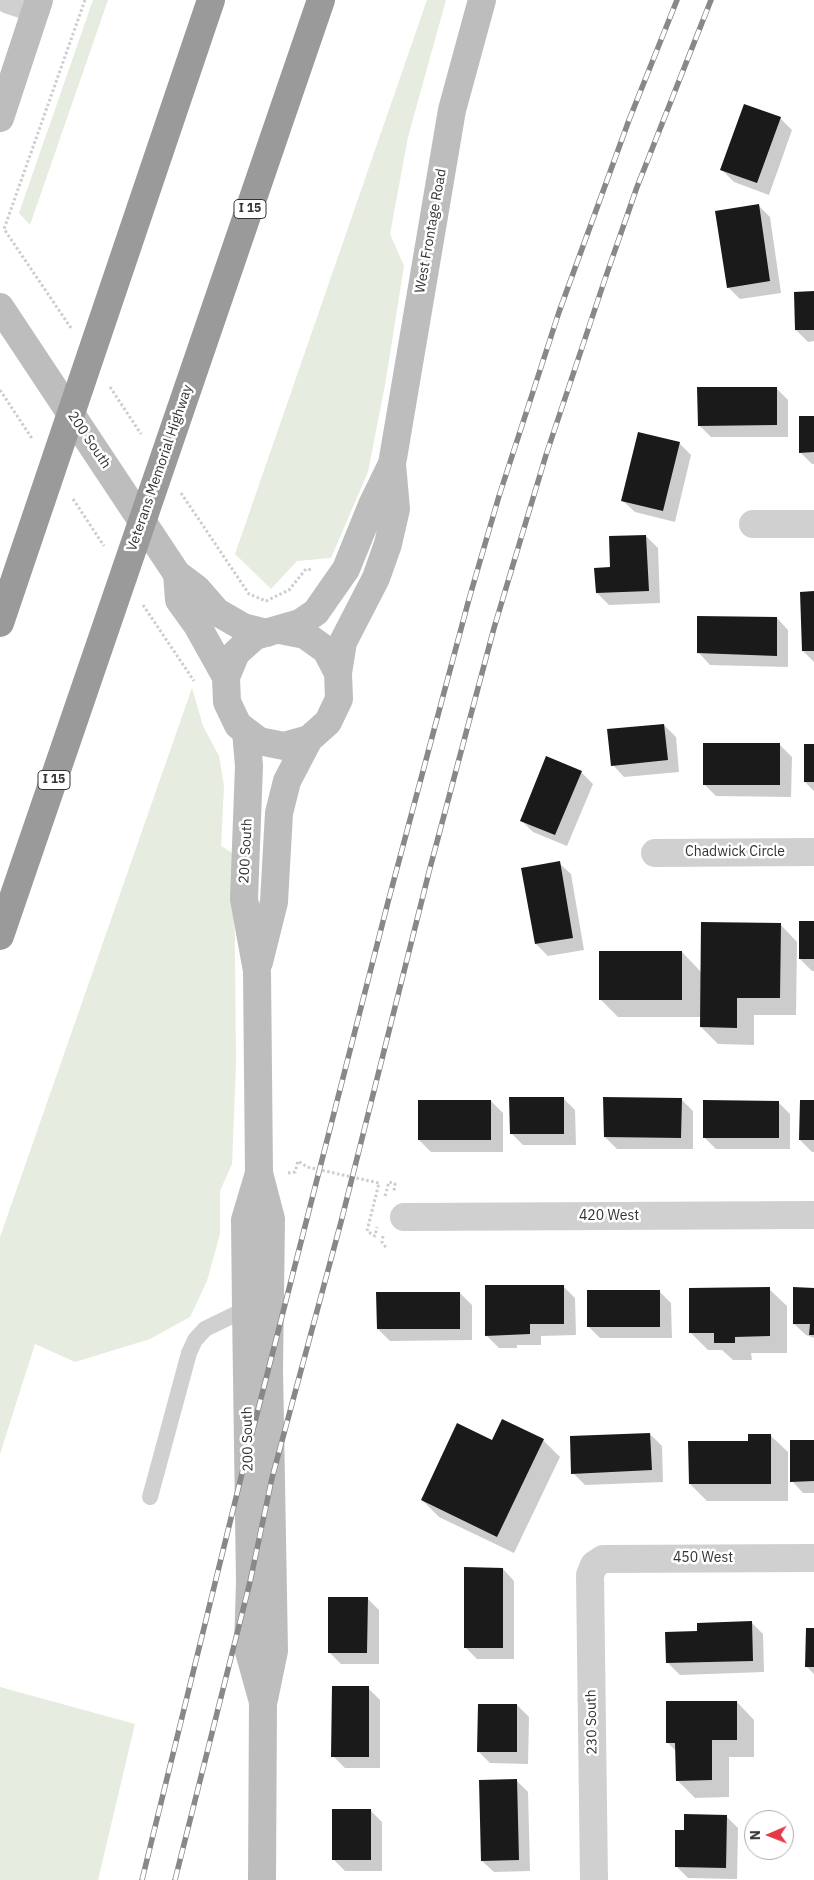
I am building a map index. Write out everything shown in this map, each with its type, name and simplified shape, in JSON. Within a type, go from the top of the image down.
[{"type":"highway","points":[[0,624],[211,0]]},
{"type":"highway","name":"Veterans Memorial Highway","points":[[0,936],[176,417],[321,0]]},
{"type":"street","points":[[0,118],[37,5],[9,0]]},
{"type":"street","name":"West Frontage Road","points":[[338,673],[344,642],[376,578],[388,544],[396,509],[392,464],[452,110],[482,0]]},
{"type":"street","name":"200 South","points":[[0,307],[177,574],[197,589],[217,612],[243,627],[274,632]]},
{"type":"street","name":"West Frontage Road","points":[[274,632],[300,623],[316,612],[337,582],[357,545],[372,504],[392,464]]},
{"type":"street","points":[[753,524],[814,524]]},
{"type":"street","name":"200 South","points":[[177,574],[179,600],[197,625],[226,677]]},
{"type":"street","points":[[274,632],[305,635],[326,650],[338,673],[339,699],[328,722],[309,739],[284,746],[259,741],[238,725],[226,702],[226,677],[236,653],[256,636],[274,632]]},
{"type":"street","name":"200 South","points":[[246,731],[249,766],[244,899],[257,970],[259,1173],[271,1219],[269,1369],[274,1651],[263,1703],[262,1880]]},
{"type":"street","name":"200 South","points":[[257,970],[274,902],[279,813],[287,781],[309,739]]},
{"type":"street","name":"Chadwick Circle","points":[[655,853],[814,852]]},
{"type":"street","name":"200 South","points":[[259,1173],[245,1220],[250,1582],[248,1648],[263,1703]]},
{"type":"street","name":"420 West","points":[[404,1217],[814,1215]]},
{"type":"street","name":"450 West","points":[[594,1565],[603,1559],[814,1558]]},
{"type":"street","name":"230 South","points":[[594,1565],[590,1575],[594,1880]]},
{"type":"lane","points":[[150,1497],[188,1353],[195,1340],[206,1328],[246,1309]]},
{"type":"path","points":[[249,594],[266,601],[289,590],[306,569],[314,571]]},
{"type":"path","points":[[288,1173],[295,1172],[298,1161],[307,1167],[379,1184],[367,1232]]},
{"type":"shaded area","points":[[93,0],[108,0],[30,225],[19,213]]},
{"type":"shaded area","points":[[427,0],[446,0],[408,137],[390,234],[404,266],[385,385],[368,472],[331,558],[297,561],[271,589],[235,554]]},
{"type":"shaded area","points":[[192,688],[203,726],[219,756],[224,786],[221,846],[234,854],[236,1063],[232,1164],[220,1191],[220,1234],[207,1281],[190,1317],[150,1339],[75,1362],[35,1344],[0,1454],[0,1237]]},
{"type":"shaded area","points":[[0,1687],[135,1724],[98,1880],[0,1880]]},
{"type":"building","points":[[744,104],[781,117],[757,183],[720,170]]},
{"type":"building","points":[[759,204],[770,281],[727,288],[715,211]]},
{"type":"building","points":[[814,291],[814,330],[795,330],[794,292]]},
{"type":"building","points":[[697,387],[777,387],[777,425],[698,426]]},
{"type":"building","points":[[799,416],[814,416],[814,452],[799,453]]},
{"type":"building","points":[[638,432],[680,442],[663,511],[621,501]]},
{"type":"building","points":[[646,535],[649,591],[596,593],[594,568],[610,567],[609,536]]},
{"type":"building","points":[[814,591],[814,651],[802,651],[800,592]]},
{"type":"building","points":[[697,616],[777,617],[777,656],[697,653]]},
{"type":"building","points":[[664,724],[668,760],[611,766],[607,729]]},
{"type":"building","points":[[703,743],[780,743],[780,785],[703,785]]},
{"type":"building","points":[[804,744],[814,744],[814,782],[804,782]]},
{"type":"building","points":[[546,756],[582,771],[555,835],[520,821]]},
{"type":"building","points":[[560,861],[573,938],[535,944],[521,868]]},
{"type":"building","points":[[799,921],[814,921],[814,959],[799,959]]},
{"type":"building","points":[[701,922],[781,923],[780,998],[737,998],[737,1028],[700,1027]]},
{"type":"building","points":[[599,951],[682,951],[682,1000],[599,1000]]},
{"type":"building","points":[[509,1097],[564,1097],[564,1134],[510,1134]]},
{"type":"building","points":[[603,1097],[682,1098],[681,1138],[604,1137]]},
{"type":"building","points":[[418,1100],[491,1100],[491,1140],[418,1140]]},
{"type":"building","points":[[703,1100],[779,1101],[779,1138],[703,1138]]},
{"type":"building","points":[[800,1100],[814,1100],[814,1140],[799,1140]]},
{"type":"building","points":[[485,1285],[564,1285],[564,1324],[530,1324],[530,1334],[485,1336]]},
{"type":"building","points":[[770,1287],[770,1336],[735,1337],[735,1343],[714,1343],[714,1333],[689,1333],[689,1288]]},
{"type":"building","points":[[793,1287],[814,1288],[814,1335],[809,1335],[810,1324],[793,1324]]},
{"type":"building","points":[[587,1290],[660,1290],[660,1327],[587,1327]]},
{"type":"building","points":[[376,1292],[460,1292],[460,1329],[377,1329]]},
{"type":"building","points":[[502,1419],[544,1439],[497,1537],[421,1500],[457,1423],[492,1440]]},
{"type":"building","points":[[650,1433],[652,1470],[571,1474],[570,1436]]},
{"type":"building","points":[[748,1434],[771,1434],[771,1484],[689,1484],[688,1441],[748,1441]]},
{"type":"building","points":[[790,1440],[814,1440],[814,1481],[790,1482]]},
{"type":"building","points":[[464,1567],[503,1568],[503,1648],[464,1648]]},
{"type":"building","points":[[328,1597],[368,1597],[367,1653],[328,1653]]},
{"type":"building","points":[[752,1621],[753,1661],[666,1663],[665,1632],[697,1631],[697,1623]]},
{"type":"building","points":[[806,1628],[814,1628],[814,1667],[805,1667]]},
{"type":"building","points":[[332,1686],[369,1686],[369,1757],[331,1757]]},
{"type":"building","points":[[666,1701],[737,1701],[737,1740],[712,1740],[712,1780],[676,1781],[675,1743],[666,1743]]},
{"type":"building","points":[[478,1704],[517,1704],[517,1752],[477,1752]]},
{"type":"building","points":[[517,1779],[519,1860],[481,1861],[479,1780]]},
{"type":"building","points":[[332,1809],[371,1809],[371,1860],[332,1860]]},
{"type":"building","points":[[684,1814],[727,1815],[726,1868],[675,1867],[675,1830],[684,1830]]},
{"type":"railway","points":[[142,1880],[248,1449],[388,902],[469,599],[499,496],[559,312],[629,120],[677,0]]},
{"type":"railway","points":[[175,1880],[250,1582],[272,1478],[341,1222],[430,868],[494,628],[546,455],[605,279],[637,187],[711,0]]}]
